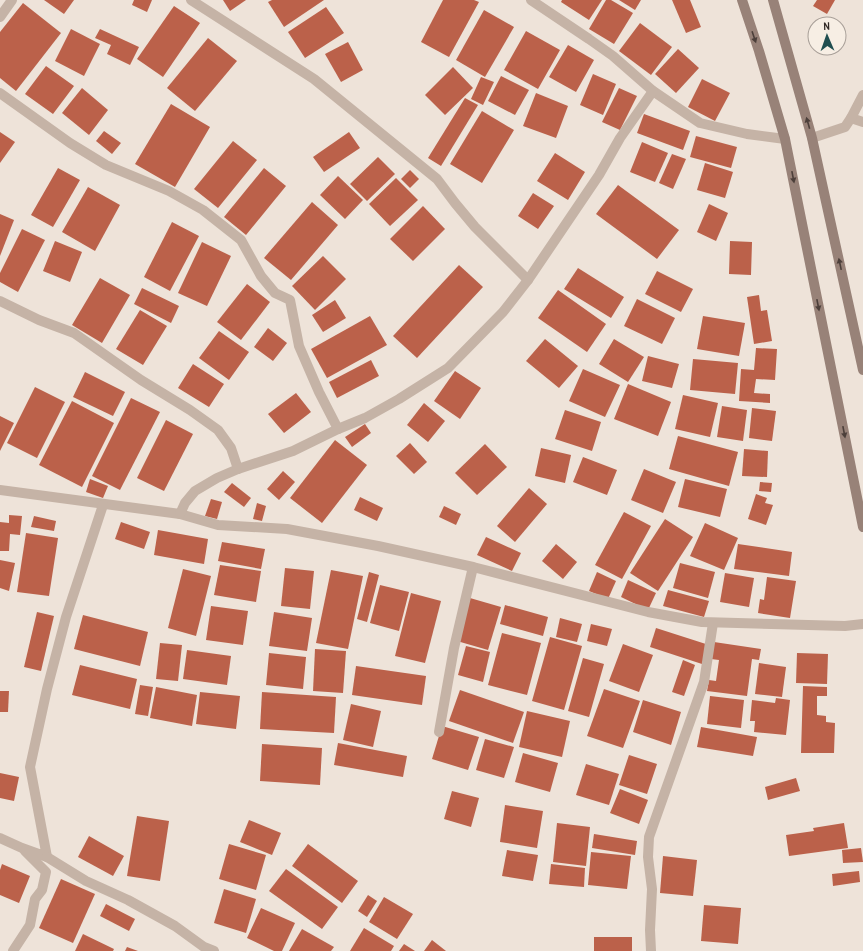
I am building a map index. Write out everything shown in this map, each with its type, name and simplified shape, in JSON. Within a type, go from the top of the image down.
[{"type":"main road","points":[[742,0],[785,139],[863,527]]},
{"type":"main road","points":[[773,0],[812,138],[863,370]]},
{"type":"street","points":[[0,17],[12,0]]},
{"type":"street","points":[[191,0],[314,79],[437,179],[475,227],[528,280]]},
{"type":"street","points":[[531,0],[613,56],[653,91],[700,123],[747,134],[785,139]]},
{"type":"street","points":[[180,514],[185,503],[195,491],[217,478],[238,469],[293,451],[382,409],[448,368],[503,312],[528,280],[599,175],[620,138],[653,91]]},
{"type":"street","points":[[0,93],[70,143],[106,165],[169,191],[204,210],[241,240],[261,276],[275,293],[290,300],[299,346],[319,392],[338,429]]},
{"type":"street","points":[[812,138],[844,127],[852,118],[863,95]]},
{"type":"street","points":[[852,118],[863,122]]},
{"type":"street","points":[[0,301],[39,320],[74,333],[141,380],[190,410],[218,430],[231,448],[238,469]]},
{"type":"street","points":[[0,490],[103,505],[180,514],[218,525],[287,530],[378,546],[473,567],[648,612],[713,623],[845,626],[863,624]]},
{"type":"street","points":[[47,857],[30,767],[47,689],[66,617],[103,505]]},
{"type":"street","points":[[439,732],[454,648],[473,567]]},
{"type":"street","points":[[651,951],[650,930],[652,889],[648,857],[649,837],[704,682],[713,623]]},
{"type":"street","points":[[0,838],[47,857],[86,881],[128,900],[175,926],[214,951]]},
{"type":"street","points":[[13,951],[30,925],[35,899],[42,890],[46,872],[22,848]]},
{"type":"building","points":[[44,0],[74,0],[64,14]]},
{"type":"building","points":[[134,0],[152,0],[147,12],[132,5]]},
{"type":"building","points":[[223,0],[246,0],[230,11]]},
{"type":"building","points":[[272,0],[324,0],[284,27],[268,2]]},
{"type":"building","points":[[443,0],[474,0],[479,2],[449,57],[421,42]]},
{"type":"building","points":[[562,0],[602,0],[589,20],[561,2]]},
{"type":"building","points":[[606,0],[611,0],[633,13],[614,44],[589,29]]},
{"type":"building","points":[[619,0],[641,0],[635,10]]},
{"type":"building","points":[[672,0],[690,0],[701,27],[686,33]]},
{"type":"building","points":[[817,0],[835,0],[827,14],[813,6]]},
{"type":"building","points":[[23,3],[61,33],[16,91],[0,78],[0,32]]},
{"type":"building","points":[[174,6],[200,23],[163,77],[137,59]]},
{"type":"building","points":[[326,7],[344,33],[305,58],[288,32]]},
{"type":"building","points":[[484,10],[514,27],[485,77],[456,60]]},
{"type":"building","points":[[640,23],[672,47],[651,75],[619,51]]},
{"type":"building","points":[[71,29],[100,44],[84,76],[55,61]]},
{"type":"building","points":[[100,29],[139,47],[130,65],[107,54],[111,45],[95,38]]},
{"type":"building","points":[[526,31],[560,50],[538,89],[504,70]]},
{"type":"building","points":[[208,38],[237,61],[195,111],[167,88]]},
{"type":"building","points":[[348,42],[363,70],[341,82],[325,54]]},
{"type":"building","points":[[568,45],[594,60],[576,92],[549,77]]},
{"type":"building","points":[[678,49],[699,68],[676,93],[655,74]]},
{"type":"building","points":[[46,66],[74,86],[53,114],[25,94]]},
{"type":"building","points":[[453,67],[473,88],[445,115],[425,95]]},
{"type":"building","points":[[593,74],[616,84],[603,115],[580,105]]},
{"type":"building","points":[[501,76],[529,90],[515,115],[488,101]]},
{"type":"building","points":[[481,77],[494,82],[483,105],[471,99]]},
{"type":"building","points":[[702,79],[730,93],[715,121],[688,107]]},
{"type":"building","points":[[82,88],[108,110],[89,135],[62,113]]},
{"type":"building","points":[[619,88],[637,96],[620,130],[602,122]]},
{"type":"building","points":[[536,93],[568,106],[556,138],[523,126]]},
{"type":"building","points":[[465,98],[478,105],[441,166],[428,158]]},
{"type":"building","points":[[171,104],[210,127],[175,187],[135,164]]},
{"type":"building","points":[[482,111],[514,130],[482,183],[450,164]]},
{"type":"building","points":[[644,114],[690,131],[683,150],[637,133]]},
{"type":"building","points":[[104,131],[121,143],[112,154],[96,141]]},
{"type":"building","points":[[0,132],[15,142],[0,163]]},
{"type":"building","points":[[349,132],[360,148],[324,172],[313,157]]},
{"type":"building","points":[[696,136],[737,147],[731,168],[690,157]]},
{"type":"building","points":[[233,141],[257,160],[218,208],[194,189]]},
{"type":"building","points":[[642,142],[668,153],[655,182],[630,172]]},
{"type":"building","points":[[555,153],[585,172],[568,200],[537,181]]},
{"type":"building","points":[[672,154],[686,159],[673,189],[659,183]]},
{"type":"building","points":[[378,157],[395,174],[367,201],[350,184]]},
{"type":"building","points":[[705,163],[733,172],[725,198],[697,190]]},
{"type":"building","points":[[58,168],[80,180],[53,227],[31,215]]},
{"type":"building","points":[[264,168],[286,186],[246,235],[224,217]]},
{"type":"building","points":[[410,170],[419,179],[410,188],[401,179]]},
{"type":"building","points":[[338,176],[363,200],[345,219],[320,195]]},
{"type":"building","points":[[396,178],[418,200],[390,226],[369,204]]},
{"type":"building","points":[[618,185],[679,230],[657,259],[596,214]]},
{"type":"building","points":[[88,187],[120,205],[95,251],[62,232]]},
{"type":"building","points":[[533,193],[554,206],[538,229],[518,216]]},
{"type":"building","points":[[312,202],[338,225],[291,280],[264,258]]},
{"type":"building","points":[[709,204],[728,213],[716,241],[697,232]]},
{"type":"building","points":[[423,206],[445,229],[413,261],[390,239]]},
{"type":"building","points":[[0,214],[14,220],[0,256]]},
{"type":"building","points":[[172,222],[199,236],[170,291],[144,277]]},
{"type":"building","points":[[22,229],[45,240],[18,292],[0,282],[0,273]]},
{"type":"building","points":[[55,241],[82,252],[70,282],[43,271]]},
{"type":"building","points":[[730,241],[752,242],[751,275],[729,274]]},
{"type":"building","points":[[202,242],[231,256],[207,306],[178,293]]},
{"type":"building","points":[[323,256],[346,279],[315,310],[292,286]]},
{"type":"building","points":[[459,265],[483,287],[417,358],[393,336]]},
{"type":"building","points":[[578,268],[624,297],[611,318],[564,289]]},
{"type":"building","points":[[657,271],[693,289],[681,312],[645,294]]},
{"type":"building","points":[[100,278],[130,295],[102,343],[72,325]]},
{"type":"building","points":[[247,284],[270,302],[241,340],[217,322]]},
{"type":"building","points":[[142,288],[179,306],[171,323],[134,304]]},
{"type":"building","points":[[558,290],[606,324],[587,352],[538,318]]},
{"type":"building","points":[[759,295],[761,311],[767,310],[772,341],[754,344],[747,297]]},
{"type":"building","points":[[637,299],[675,318],[662,344],[624,326]]},
{"type":"building","points":[[335,300],[346,318],[323,332],[312,315]]},
{"type":"building","points":[[140,310],[167,326],[143,365],[116,349]]},
{"type":"building","points":[[370,316],[387,345],[327,378],[311,349]]},
{"type":"building","points":[[703,316],[745,323],[739,356],[697,349]]},
{"type":"building","points":[[268,328],[287,343],[273,361],[254,347]]},
{"type":"building","points":[[219,331],[249,352],[229,380],[199,358]]},
{"type":"building","points":[[545,339],[578,366],[559,388],[526,361]]},
{"type":"building","points":[[614,339],[644,357],[628,382],[599,364]]},
{"type":"building","points":[[756,348],[777,349],[775,380],[756,379],[754,393],[770,394],[770,403],[739,401],[741,369],[754,370]]},
{"type":"building","points":[[648,356],[679,364],[672,388],[642,381]]},
{"type":"building","points":[[693,359],[738,363],[735,394],[690,390]]},
{"type":"building","points":[[371,360],[379,376],[337,398],[329,382]]},
{"type":"building","points":[[193,364],[224,384],[209,407],[178,388]]},
{"type":"building","points":[[583,369],[620,385],[605,417],[569,401]]},
{"type":"building","points":[[455,371],[481,388],[460,419],[434,401]]},
{"type":"building","points":[[85,372],[125,392],[113,416],[73,397]]},
{"type":"building","points":[[628,384],[671,402],[658,436],[614,419]]},
{"type":"building","points":[[35,387],[65,402],[37,458],[7,443]]},
{"type":"building","points":[[296,393],[311,412],[284,433],[268,414]]},
{"type":"building","points":[[683,395],[718,403],[710,437],[675,429]]},
{"type":"building","points":[[131,398],[160,412],[120,490],[92,476]]},
{"type":"building","points":[[72,401],[114,423],[82,487],[39,465]]},
{"type":"building","points":[[424,403],[445,421],[428,442],[407,425]]},
{"type":"building","points":[[722,406],[747,410],[743,441],[717,437]]},
{"type":"building","points":[[752,408],[776,411],[772,441],[749,438]]},
{"type":"building","points":[[565,410],[601,422],[592,451],[555,439]]},
{"type":"building","points":[[0,416],[14,423],[0,451]]},
{"type":"building","points":[[166,420],[193,434],[164,491],[137,478]]},
{"type":"building","points":[[365,424],[371,433],[352,447],[345,437]]},
{"type":"building","points":[[678,436],[738,452],[729,486],[669,469]]},
{"type":"building","points":[[335,440],[367,465],[322,523],[290,498]]},
{"type":"building","points":[[410,443],[427,462],[414,474],[396,456]]},
{"type":"building","points":[[485,444],[507,467],[477,495],[455,473]]},
{"type":"building","points":[[541,448],[571,455],[565,483],[535,476]]},
{"type":"building","points":[[744,449],[768,451],[767,477],[742,476]]},
{"type":"building","points":[[583,457],[617,470],[607,495],[573,482]]},
{"type":"building","points":[[644,469],[676,482],[663,513],[631,500]]},
{"type":"building","points":[[283,471],[295,482],[279,500],[267,489]]},
{"type":"building","points":[[90,479],[108,486],[103,498],[86,492]]},
{"type":"building","points":[[685,479],[727,489],[720,517],[678,507]]},
{"type":"building","points":[[760,482],[772,483],[771,492],[759,491]]},
{"type":"building","points":[[232,483],[251,498],[244,507],[224,492]]},
{"type":"building","points":[[529,488],[547,504],[515,542],[497,526]]},
{"type":"building","points":[[756,494],[767,498],[765,503],[773,505],[766,525],[748,519]]},
{"type":"building","points":[[360,497],[383,508],[377,521],[354,510]]},
{"type":"building","points":[[211,499],[222,502],[217,519],[205,516]]},
{"type":"building","points":[[257,503],[266,506],[262,521],[253,519]]},
{"type":"building","points":[[444,506],[461,514],[456,525],[439,517]]},
{"type":"building","points":[[624,512],[651,526],[622,579],[595,565]]},
{"type":"building","points":[[9,515],[22,516],[20,535],[10,534],[9,551],[0,551],[0,522],[9,523]]},
{"type":"building","points":[[34,516],[56,521],[54,531],[31,527]]},
{"type":"building","points":[[665,519],[693,537],[658,591],[630,573]]},
{"type":"building","points":[[121,522],[150,532],[144,549],[115,539]]},
{"type":"building","points":[[705,523],[738,538],[724,570],[690,556]]},
{"type":"building","points":[[158,530],[208,539],[204,564],[154,555]]},
{"type":"building","points":[[26,533],[58,538],[49,596],[17,592]]},
{"type":"building","points":[[486,537],[521,553],[512,571],[477,555]]},
{"type":"building","points":[[222,542],[265,549],[261,569],[218,561]]},
{"type":"building","points":[[556,544],[577,562],[563,579],[542,561]]},
{"type":"building","points":[[738,544],[792,552],[789,576],[734,569]]},
{"type":"building","points":[[0,560],[15,563],[9,591],[0,588]]},
{"type":"building","points":[[680,563],[715,572],[708,598],[673,588]]},
{"type":"building","points":[[220,565],[261,571],[256,602],[214,595]]},
{"type":"building","points":[[285,568],[314,571],[310,609],[281,606]]},
{"type":"building","points":[[183,569],[211,576],[196,636],[168,628]]},
{"type":"building","points":[[331,570],[363,576],[348,649],[316,643]]},
{"type":"building","points":[[369,572],[379,575],[367,622],[357,619]]},
{"type":"building","points":[[597,572],[616,581],[608,599],[589,591]]},
{"type":"building","points":[[725,573],[754,578],[749,607],[720,602]]},
{"type":"building","points":[[767,577],[796,581],[790,618],[758,613],[760,599],[764,600]]},
{"type":"building","points":[[628,580],[656,593],[648,610],[621,597]]},
{"type":"building","points":[[380,585],[409,592],[399,631],[370,623]]},
{"type":"building","points":[[668,590],[709,601],[704,617],[663,606]]},
{"type":"building","points":[[411,593],[441,601],[425,663],[395,656]]},
{"type":"building","points":[[470,598],[501,607],[488,650],[457,641]]},
{"type":"building","points":[[505,605],[548,617],[543,636],[500,624]]},
{"type":"building","points":[[211,606],[248,611],[243,645],[206,640]]},
{"type":"building","points":[[37,612],[54,616],[41,671],[24,667]]},
{"type":"building","points":[[274,612],[312,618],[307,651],[269,646]]},
{"type":"building","points":[[83,615],[148,632],[140,666],[74,649]]},
{"type":"building","points":[[560,618],[582,624],[577,642],[556,637]]},
{"type":"building","points":[[591,624],[612,629],[607,646],[587,641]]},
{"type":"building","points":[[656,628],[709,645],[702,664],[650,647]]},
{"type":"building","points":[[502,633],[541,643],[527,695],[488,685]]},
{"type":"building","points":[[550,637],[582,646],[564,710],[532,701]]},
{"type":"building","points":[[714,642],[761,649],[759,660],[752,659],[747,696],[707,691],[709,680],[716,681],[719,660],[711,659]]},
{"type":"building","points":[[160,643],[182,645],[178,681],[156,679]]},
{"type":"building","points":[[623,644],[653,655],[639,692],[609,681]]},
{"type":"building","points":[[466,646],[490,652],[483,682],[458,675]]},
{"type":"building","points":[[315,649],[346,651],[343,693],[313,691]]},
{"type":"building","points":[[187,650],[231,656],[227,685],[183,679]]},
{"type":"building","points":[[269,653],[306,657],[303,689],[266,685]]},
{"type":"building","points":[[797,653],[828,654],[827,684],[796,683]]},
{"type":"building","points":[[583,658],[604,664],[589,717],[568,711]]},
{"type":"building","points":[[683,660],[695,665],[684,696],[672,692]]},
{"type":"building","points":[[759,663],[786,667],[782,697],[755,694]]},
{"type":"building","points":[[80,665],[137,679],[130,709],[72,695]]},
{"type":"building","points":[[356,666],[426,676],[422,705],[352,695]]},
{"type":"building","points":[[140,685],[153,687],[148,716],[135,714]]},
{"type":"building","points":[[803,686],[827,687],[827,696],[817,696],[817,715],[826,716],[826,722],[835,723],[834,753],[801,753]]},
{"type":"building","points":[[156,687],[197,695],[192,726],[150,718]]},
{"type":"building","points":[[604,689],[640,701],[623,748],[587,736]]},
{"type":"building","points":[[460,690],[524,712],[513,743],[449,721]]},
{"type":"building","points":[[0,691],[9,691],[8,712],[0,712]]},
{"type":"building","points":[[200,692],[240,696],[236,729],[196,724]]},
{"type":"building","points":[[262,692],[336,697],[334,733],[260,729]]},
{"type":"building","points":[[710,696],[744,700],[741,728],[707,724]]},
{"type":"building","points":[[776,698],[790,700],[786,735],[754,732],[755,721],[750,721],[752,700],[775,703]]},
{"type":"building","points":[[643,700],[681,712],[671,745],[633,732]]},
{"type":"building","points":[[351,704],[381,711],[373,747],[343,740]]},
{"type":"building","points":[[527,711],[570,721],[562,757],[519,747]]},
{"type":"building","points":[[442,726],[479,737],[468,770],[432,759]]},
{"type":"building","points":[[701,727],[757,737],[753,756],[697,747]]},
{"type":"building","points":[[485,739],[514,747],[504,778],[476,770]]},
{"type":"building","points":[[338,743],[407,756],[403,777],[334,765]]},
{"type":"building","points":[[262,744],[322,748],[320,785],[260,781]]},
{"type":"building","points":[[523,753],[558,763],[550,792],[515,782]]},
{"type":"building","points":[[629,755],[657,764],[647,794],[619,785]]},
{"type":"building","points":[[586,764],[619,774],[609,805],[576,795]]},
{"type":"building","points":[[0,773],[19,777],[14,801],[0,798]]},
{"type":"building","points":[[796,778],[800,791],[768,800],[765,787]]},
{"type":"building","points":[[620,789],[648,800],[639,824],[610,813]]},
{"type":"building","points":[[452,791],[479,798],[471,827],[444,819]]},
{"type":"building","points":[[505,805],[543,811],[537,848],[500,842]]},
{"type":"building","points":[[137,816],[169,821],[160,881],[127,876]]},
{"type":"building","points":[[249,820],[281,833],[272,855],[240,842]]},
{"type":"building","points":[[557,823],[590,827],[586,866],[553,862]]},
{"type":"building","points":[[844,823],[848,848],[789,856],[786,835],[814,831],[813,828]]},
{"type":"building","points":[[594,834],[637,841],[635,855],[592,848]]},
{"type":"building","points":[[89,836],[124,856],[113,876],[78,857]]},
{"type":"building","points":[[229,844],[266,855],[256,890],[219,879]]},
{"type":"building","points":[[308,844],[358,881],[342,903],[292,866]]},
{"type":"building","points":[[861,848],[863,862],[843,863],[842,850]]},
{"type":"building","points":[[507,850],[538,855],[533,881],[502,876]]},
{"type":"building","points":[[591,852],[631,856],[627,889],[588,885]]},
{"type":"building","points":[[663,856],[697,860],[693,896],[660,893]]},
{"type":"building","points":[[2,864],[30,876],[19,903],[0,895],[0,870]]},
{"type":"building","points":[[551,864],[585,868],[584,887],[549,884]]},
{"type":"building","points":[[286,869],[338,907],[322,929],[269,891]]},
{"type":"building","points":[[859,871],[860,882],[833,886],[832,874]]},
{"type":"building","points":[[61,879],[95,894],[73,943],[39,928]]},
{"type":"building","points":[[224,889],[256,899],[246,933],[214,923]]},
{"type":"building","points":[[368,895],[377,901],[367,917],[358,911]]},
{"type":"building","points":[[384,897],[413,914],[397,939],[369,922]]},
{"type":"building","points":[[106,904],[135,919],[129,931],[100,916]]},
{"type":"building","points":[[704,905],[741,908],[738,944],[701,941]]},
{"type":"building","points":[[261,908],[295,923],[282,951],[274,951],[247,938]]},
{"type":"building","points":[[364,928],[394,946],[391,951],[350,951]]},
{"type":"building","points":[[302,929],[334,947],[331,951],[289,951]]},
{"type":"building","points":[[83,934],[114,949],[113,951],[75,951]]},
{"type":"building","points":[[594,937],[632,937],[632,951],[594,951]]},
{"type":"building","points":[[432,940],[446,951],[424,951]]},
{"type":"building","points":[[404,944],[415,951],[399,951]]},
{"type":"building","points":[[127,947],[138,951],[125,951]]}]
